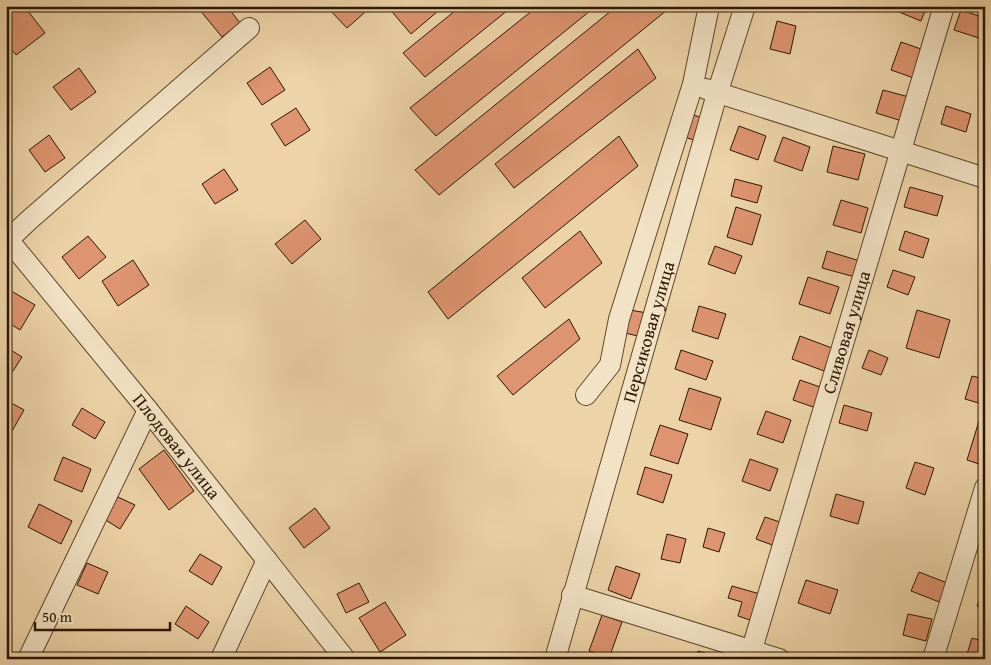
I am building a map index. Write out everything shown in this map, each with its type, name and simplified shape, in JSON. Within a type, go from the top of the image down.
[{"type":"street","points":[[586,395],[610,365],[619,319],[651,222],[670,150],[693,84],[709,6]]},
{"type":"street","name":"Персиковая улица","points":[[555,659],[717,94],[745,6]]},
{"type":"street","name":"Сливовая улица","points":[[750,654],[944,6]]},
{"type":"street","points":[[7,239],[249,28]]},
{"type":"street","points":[[693,84],[717,94],[985,178]]},
{"type":"street","name":"Плодовая улица","points":[[7,239],[148,410],[345,659]]},
{"type":"street","points":[[28,659],[148,410]]},
{"type":"street","points":[[934,659],[985,488]]},
{"type":"street","points":[[221,659],[267,560]]},
{"type":"street","points":[[572,595],[750,654],[779,659]]},
{"type":"building","points":[[6,6],[24,6],[45,33],[16,55],[6,42]]},
{"type":"building","points":[[203,6],[227,6],[240,23],[222,37],[199,9]]},
{"type":"building","points":[[326,6],[372,6],[347,28]]},
{"type":"building","points":[[387,6],[444,6],[411,34]]},
{"type":"building","points":[[461,6],[513,6],[425,77],[403,53]]},
{"type":"building","points":[[538,6],[596,6],[436,136],[410,108]]},
{"type":"building","points":[[617,6],[672,6],[439,195],[415,170]]},
{"type":"building","points":[[901,6],[927,6],[921,21],[899,12]]},
{"type":"building","points":[[961,10],[985,18],[982,39],[954,30]]},
{"type":"building","points":[[777,21],[796,26],[790,54],[770,49]]},
{"type":"building","points":[[901,42],[924,50],[914,78],[891,70]]},
{"type":"building","points":[[638,49],[656,78],[514,188],[495,164]]},
{"type":"building","points":[[270,67],[285,90],[262,105],[247,83]]},
{"type":"building","points":[[79,68],[96,92],[71,110],[53,87]]},
{"type":"building","points":[[883,90],[909,97],[902,121],[876,113]]},
{"type":"building","points":[[946,106],[971,114],[966,132],[941,124]]},
{"type":"building","points":[[296,108],[310,130],[285,146],[271,124]]},
{"type":"building","points":[[684,112],[703,118],[696,141],[677,134]]},
{"type":"building","points":[[739,126],[766,136],[758,160],[730,150]]},
{"type":"building","points":[[49,135],[65,158],[45,172],[29,150]]},
{"type":"building","points":[[619,136],[638,166],[448,319],[428,292]]},
{"type":"building","points":[[783,137],[810,147],[802,171],[774,161]]},
{"type":"building","points":[[833,146],[865,154],[858,180],[827,172]]},
{"type":"building","points":[[224,169],[238,190],[215,204],[202,184]]},
{"type":"building","points":[[735,179],[762,186],[757,203],[731,196]]},
{"type":"building","points":[[910,187],[943,196],[937,216],[904,207]]},
{"type":"building","points":[[841,200],[868,208],[861,233],[833,225]]},
{"type":"building","points":[[736,207],[761,215],[752,245],[727,237]]},
{"type":"building","points":[[305,220],[321,239],[292,264],[275,244]]},
{"type":"building","points":[[580,231],[602,263],[545,308],[522,278]]},
{"type":"building","points":[[905,231],[929,239],[923,258],[899,250]]},
{"type":"building","points":[[88,236],[106,257],[79,279],[62,257]]},
{"type":"building","points":[[715,246],[742,256],[735,274],[708,264]]},
{"type":"building","points":[[827,251],[860,261],[855,277],[822,268]]},
{"type":"building","points":[[133,260],[149,285],[118,306],[102,281]]},
{"type":"building","points":[[893,270],[915,277],[908,295],[887,287]]},
{"type":"building","points":[[808,277],[839,287],[830,314],[799,304]]},
{"type":"building","points":[[8,289],[35,305],[20,330],[6,321],[6,293]]},
{"type":"building","points":[[699,306],[726,314],[718,339],[692,331]]},
{"type":"building","points":[[630,310],[647,313],[642,337],[625,333]]},
{"type":"building","points":[[917,310],[950,320],[939,358],[906,348]]},
{"type":"building","points":[[569,319],[580,339],[513,395],[497,376]]},
{"type":"building","points":[[800,336],[832,348],[824,371],[792,359]]},
{"type":"building","points":[[6,347],[22,357],[6,382]]},
{"type":"building","points":[[681,350],[713,361],[706,380],[675,369]]},
{"type":"building","points":[[869,350],[888,358],[881,375],[862,368]]},
{"type":"building","points":[[972,376],[985,379],[985,405],[965,399]]},
{"type":"building","points":[[800,380],[823,388],[816,408],[793,400]]},
{"type":"building","points":[[689,388],[721,398],[711,430],[679,420]]},
{"type":"building","points":[[6,400],[24,410],[7,440],[6,439]]},
{"type":"building","points":[[844,405],[872,413],[867,431],[839,423]]},
{"type":"building","points":[[82,408],[105,422],[95,439],[72,425]]},
{"type":"building","points":[[766,411],[791,420],[783,443],[757,434]]},
{"type":"building","points":[[979,421],[985,423],[985,466],[967,460]]},
{"type":"building","points":[[660,425],[688,434],[678,464],[650,455]]},
{"type":"building","points":[[164,450],[194,491],[169,510],[139,469]]},
{"type":"building","points":[[63,457],[91,469],[82,492],[54,480]]},
{"type":"building","points":[[750,459],[778,469],[770,491],[742,481]]},
{"type":"building","points":[[915,462],[934,468],[925,495],[906,488]]},
{"type":"building","points":[[645,467],[672,475],[663,503],[637,494]]},
{"type":"building","points":[[836,494],[864,502],[858,524],[830,516]]},
{"type":"building","points":[[118,497],[135,505],[120,529],[104,519]]},
{"type":"building","points":[[39,504],[72,521],[61,544],[28,527]]},
{"type":"building","points":[[315,508],[330,528],[304,548],[289,528]]},
{"type":"building","points":[[765,517],[783,523],[775,546],[756,539]]},
{"type":"building","points":[[708,528],[725,533],[719,552],[703,547]]},
{"type":"building","points":[[667,534],[686,539],[680,563],[661,559]]},
{"type":"building","points":[[200,554],[222,567],[212,585],[189,571]]},
{"type":"building","points":[[87,563],[108,572],[98,594],[77,585]]},
{"type":"building","points":[[616,566],[640,574],[631,599],[608,590]]},
{"type":"building","points":[[919,572],[950,584],[942,603],[911,591]]},
{"type":"building","points":[[806,580],[838,590],[830,614],[798,603]]},
{"type":"building","points":[[359,583],[369,602],[346,613],[337,594]]},
{"type":"building","points":[[732,586],[767,596],[759,623],[738,616],[742,602],[728,598]]},
{"type":"building","points":[[985,589],[985,609],[977,606]]},
{"type":"building","points":[[385,602],[406,635],[380,652],[359,618]]},
{"type":"building","points":[[186,606],[209,622],[198,639],[175,624]]},
{"type":"building","points":[[908,614],[932,619],[926,641],[903,635]]},
{"type":"building","points":[[602,615],[622,622],[609,658],[589,651]]},
{"type":"building","points":[[972,638],[985,642],[985,659],[967,654]]},
{"type":"building","points":[[698,651],[719,657],[719,659],[695,659]]}]
